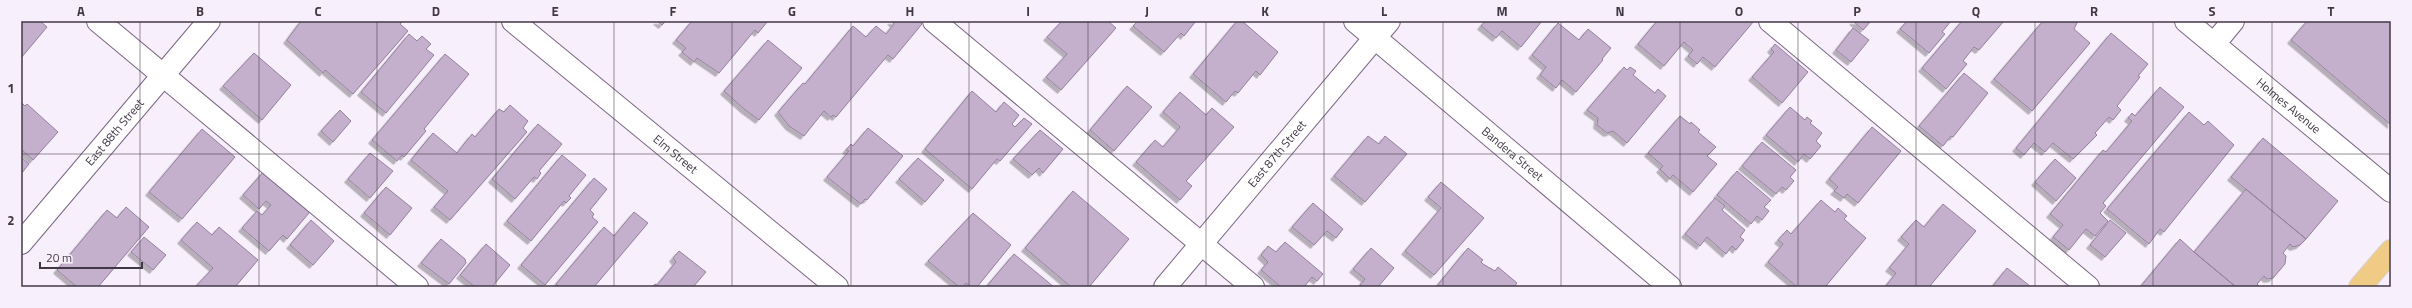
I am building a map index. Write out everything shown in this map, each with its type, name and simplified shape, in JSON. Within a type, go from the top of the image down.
[{"type":"main road","points":[[2360,287],[2391,251]]},
{"type":"street","points":[[98,21],[417,287]]},
{"type":"street","name":"East 88th Street","points":[[21,244],[209,21]]},
{"type":"street","name":"Elm Street","points":[[513,21],[837,287]]},
{"type":"street","points":[[934,21],[1253,287]]},
{"type":"street","name":"Bandera Street","points":[[1355,21],[1670,287]]},
{"type":"street","name":"East 87th Street","points":[[1165,287],[1389,21]]},
{"type":"street","points":[[1770,21],[2088,287]]},
{"type":"street","name":"Holmes Avenue","points":[[2186,21],[2391,191]]},
{"type":"street","points":[[2214,44],[2233,21]]},
{"type":"building","points":[[21,21],[40,21],[47,27],[21,58]]},
{"type":"building","points":[[301,21],[403,21],[400,24],[408,31],[353,94],[325,70],[323,73],[287,40]]},
{"type":"building","points":[[657,21],[666,21],[662,25]]},
{"type":"building","points":[[692,21],[768,21],[758,33],[755,30],[719,73],[697,58],[694,62],[682,52],[686,48],[676,40]]},
{"type":"building","points":[[891,21],[918,21],[922,24],[893,59],[888,55],[836,117],[833,115],[831,117],[824,111],[804,136],[789,126],[778,112],[803,83],[805,84],[853,26],[866,37],[876,26],[886,34],[894,24]]},
{"type":"building","points":[[1062,21],[1108,21],[1116,28],[1061,90],[1046,77],[1067,54],[1047,37]]},
{"type":"building","points":[[1138,21],[1196,21],[1184,36],[1181,33],[1164,52],[1133,26]]},
{"type":"building","points":[[1237,21],[1242,21],[1278,52],[1260,75],[1256,71],[1238,93],[1235,91],[1226,102],[1193,74]]},
{"type":"building","points":[[1485,21],[1542,21],[1521,47],[1502,31],[1496,38],[1481,26]]},
{"type":"building","points":[[1657,21],[1754,21],[1715,67],[1703,57],[1697,64],[1688,56],[1693,50],[1684,42],[1664,66],[1638,44]]},
{"type":"building","points":[[1853,21],[1871,21],[1863,30]]},
{"type":"building","points":[[1907,21],[1951,21],[1942,32],[1945,34],[1929,53],[1900,29]]},
{"type":"building","points":[[1962,21],[2004,21],[1979,50],[1974,47],[1963,61],[1967,64],[1946,89],[1922,68]]},
{"type":"building","points":[[2043,21],[2078,21],[2074,29],[2090,43],[2032,111],[1994,79]]},
{"type":"building","points":[[2307,21],[2391,21],[2391,125],[2291,40]]},
{"type":"building","points":[[1558,23],[1579,40],[1588,29],[1611,48],[1602,59],[1603,60],[1576,92],[1562,80],[1556,88],[1540,75],[1546,67],[1532,55]]},
{"type":"building","points":[[1853,28],[1869,40],[1851,62],[1836,50]]},
{"type":"building","points":[[2111,33],[2148,64],[2138,76],[2140,77],[2117,106],[2121,110],[2113,120],[2109,117],[2095,133],[2097,135],[2073,159],[2053,143],[2045,152],[2034,143],[2024,155],[2016,148]]},
{"type":"building","points":[[409,34],[417,41],[422,36],[431,44],[426,49],[434,55],[386,113],[361,92]]},
{"type":"building","points":[[768,40],[802,68],[759,120],[724,91]]},
{"type":"building","points":[[1775,44],[1808,72],[1782,103],[1752,77],[1774,52],[1771,49]]},
{"type":"building","points":[[254,53],[291,85],[262,120],[223,86]]},
{"type":"building","points":[[445,54],[469,74],[424,129],[426,131],[404,157],[402,155],[397,161],[372,140]]},
{"type":"building","points":[[1624,67],[1627,70],[1630,67],[1636,71],[1633,75],[1655,93],[1658,89],[1666,96],[1627,143],[1613,131],[1607,133],[1597,125],[1598,118],[1587,110]]},
{"type":"building","points":[[1964,73],[1988,93],[1953,137],[1951,136],[1943,146],[1919,126]]},
{"type":"building","points":[[1127,86],[1152,107],[1114,151],[1090,130]]},
{"type":"building","points":[[2160,87],[2184,107],[2103,203],[2106,206],[2100,213],[2108,221],[2095,236],[2086,229],[2069,250],[2053,237],[2063,225],[2050,214],[2103,150],[2106,152],[2132,121],[2128,118],[2132,113],[2135,116]]},
{"type":"building","points":[[972,91],[996,112],[1004,102],[1019,115],[1012,124],[1015,127],[1024,118],[1032,124],[1000,161],[997,159],[972,189],[925,149]]},
{"type":"building","points":[[1180,92],[1206,115],[1212,108],[1234,127],[1186,181],[1192,186],[1180,200],[1136,162],[1155,140],[1163,147],[1180,127],[1163,112]]},
{"type":"building","points":[[21,102],[25,106],[27,104],[58,132],[33,160],[21,149]]},
{"type":"building","points":[[510,105],[528,121],[523,128],[527,132],[450,220],[434,207],[448,191],[411,160],[433,133],[457,153],[472,134],[475,137],[499,109],[504,112]]},
{"type":"building","points":[[1790,107],[1805,120],[1807,117],[1812,121],[1810,123],[1822,133],[1816,141],[1821,146],[1810,159],[1804,154],[1798,162],[1766,135]]},
{"type":"building","points":[[340,110],[351,121],[333,142],[321,131]]},
{"type":"building","points":[[2189,112],[2204,125],[2208,121],[2234,145],[2164,232],[2160,229],[2149,244],[2107,209]]},
{"type":"building","points":[[1680,116],[1690,124],[1691,122],[1700,130],[1698,132],[1716,147],[1707,156],[1717,164],[1693,192],[1673,175],[1670,179],[1660,169],[1663,166],[1648,153]]},
{"type":"building","points":[[538,124],[562,144],[539,171],[541,173],[537,179],[534,177],[515,199],[492,179]]},
{"type":"building","points":[[1872,127],[1901,151],[1858,203],[1847,194],[1844,198],[1834,191],[1838,187],[1829,179]]},
{"type":"building","points":[[868,128],[903,156],[867,200],[865,199],[861,204],[827,177],[849,151],[846,150],[851,144],[853,146]]},
{"type":"building","points":[[202,129],[235,157],[182,219],[149,192]]},
{"type":"building","points":[[1040,130],[1063,149],[1043,173],[1039,168],[1032,175],[1013,159]]},
{"type":"building","points":[[1368,136],[1379,144],[1385,136],[1407,154],[1365,202],[1334,176]]},
{"type":"building","points":[[2263,138],[2338,201],[2306,239],[2231,177]]},
{"type":"building","points":[[1762,142],[1796,170],[1790,177],[1794,181],[1786,190],[1782,187],[1776,194],[1742,166]]},
{"type":"building","points":[[370,153],[393,171],[370,198],[348,179]]},
{"type":"building","points":[[562,155],[586,175],[569,196],[571,198],[566,203],[564,201],[531,241],[507,221]]},
{"type":"building","points":[[21,157],[29,164],[21,174]]},
{"type":"building","points":[[918,158],[944,180],[925,202],[899,179]]},
{"type":"building","points":[[2055,159],[2076,178],[2056,201],[2035,182]]},
{"type":"building","points":[[264,171],[314,207],[287,239],[283,235],[269,251],[242,228],[257,211],[262,215],[271,205],[266,201],[259,209],[243,195]]},
{"type":"building","points":[[1737,171],[1771,200],[1764,207],[1769,211],[1762,220],[1757,216],[1751,224],[1717,195]]},
{"type":"building","points":[[594,178],[607,189],[590,210],[594,214],[592,217],[598,222],[545,285],[521,265]]},
{"type":"building","points":[[1441,182],[1484,218],[1434,275],[1405,251],[1441,208],[1428,197]]},
{"type":"building","points":[[386,187],[412,208],[390,235],[364,213]]},
{"type":"building","points":[[2246,189],[2306,239],[2300,245],[2293,247],[2290,244],[2283,253],[2286,256],[2285,264],[2273,278],[2267,279],[2264,276],[2257,284],[2260,287],[2236,287],[2194,252]]},
{"type":"building","points":[[1073,191],[1129,239],[1089,287],[1071,287],[1025,248]]},
{"type":"building","points":[[1715,198],[1725,206],[1722,210],[1745,230],[1740,237],[1744,240],[1736,250],[1732,246],[1726,254],[1707,237],[1700,246],[1685,234]]},
{"type":"building","points":[[1821,200],[1835,212],[1838,208],[1847,216],[1844,219],[1866,238],[1825,287],[1797,287],[1768,262],[1783,244],[1778,240],[1787,230],[1791,234]]},
{"type":"building","points":[[1313,203],[1343,229],[1336,238],[1327,231],[1314,245],[1292,227]]},
{"type":"building","points":[[1943,204],[1976,231],[1929,287],[1885,287],[1896,273],[1889,268],[1909,244],[1901,237],[1916,220],[1924,227]]},
{"type":"building","points":[[126,207],[149,227],[98,287],[77,287],[57,270],[107,210],[117,218]]},
{"type":"building","points":[[634,212],[648,223],[594,287],[560,287],[556,284],[604,227],[614,236]]},
{"type":"building","points":[[973,213],[1011,245],[977,287],[971,287],[966,283],[963,287],[959,287],[928,261]]},
{"type":"building","points":[[311,220],[334,241],[313,265],[290,245]]},
{"type":"building","points":[[2110,220],[2126,233],[2105,257],[2090,245]]},
{"type":"building","points":[[197,222],[212,235],[219,227],[258,260],[235,287],[195,287],[213,268],[181,240]]},
{"type":"building","points":[[144,237],[166,255],[153,270],[131,252]]},
{"type":"building","points":[[441,239],[465,259],[466,263],[449,284],[421,263]]},
{"type":"building","points":[[2180,239],[2194,252],[2236,287],[2140,287]]},
{"type":"building","points":[[1285,242],[1323,274],[1317,281],[1312,277],[1304,287],[1281,287],[1261,270],[1268,262],[1261,255],[1268,246],[1276,252]]},
{"type":"building","points":[[486,244],[510,265],[492,287],[475,287],[460,275]]},
{"type":"building","points":[[1371,248],[1394,268],[1378,287],[1363,287],[1360,285],[1365,279],[1353,269]]},
{"type":"building","points":[[1468,248],[1483,260],[1481,262],[1483,264],[1495,271],[1498,267],[1517,283],[1514,287],[1436,287]]},
{"type":"building","points":[[679,251],[706,272],[693,287],[652,287],[655,284],[657,285],[676,262],[673,258]]},
{"type":"building","points":[[1014,254],[1054,287],[986,287]]},
{"type":"building","points":[[2007,268],[2030,286],[1992,287]]}]
